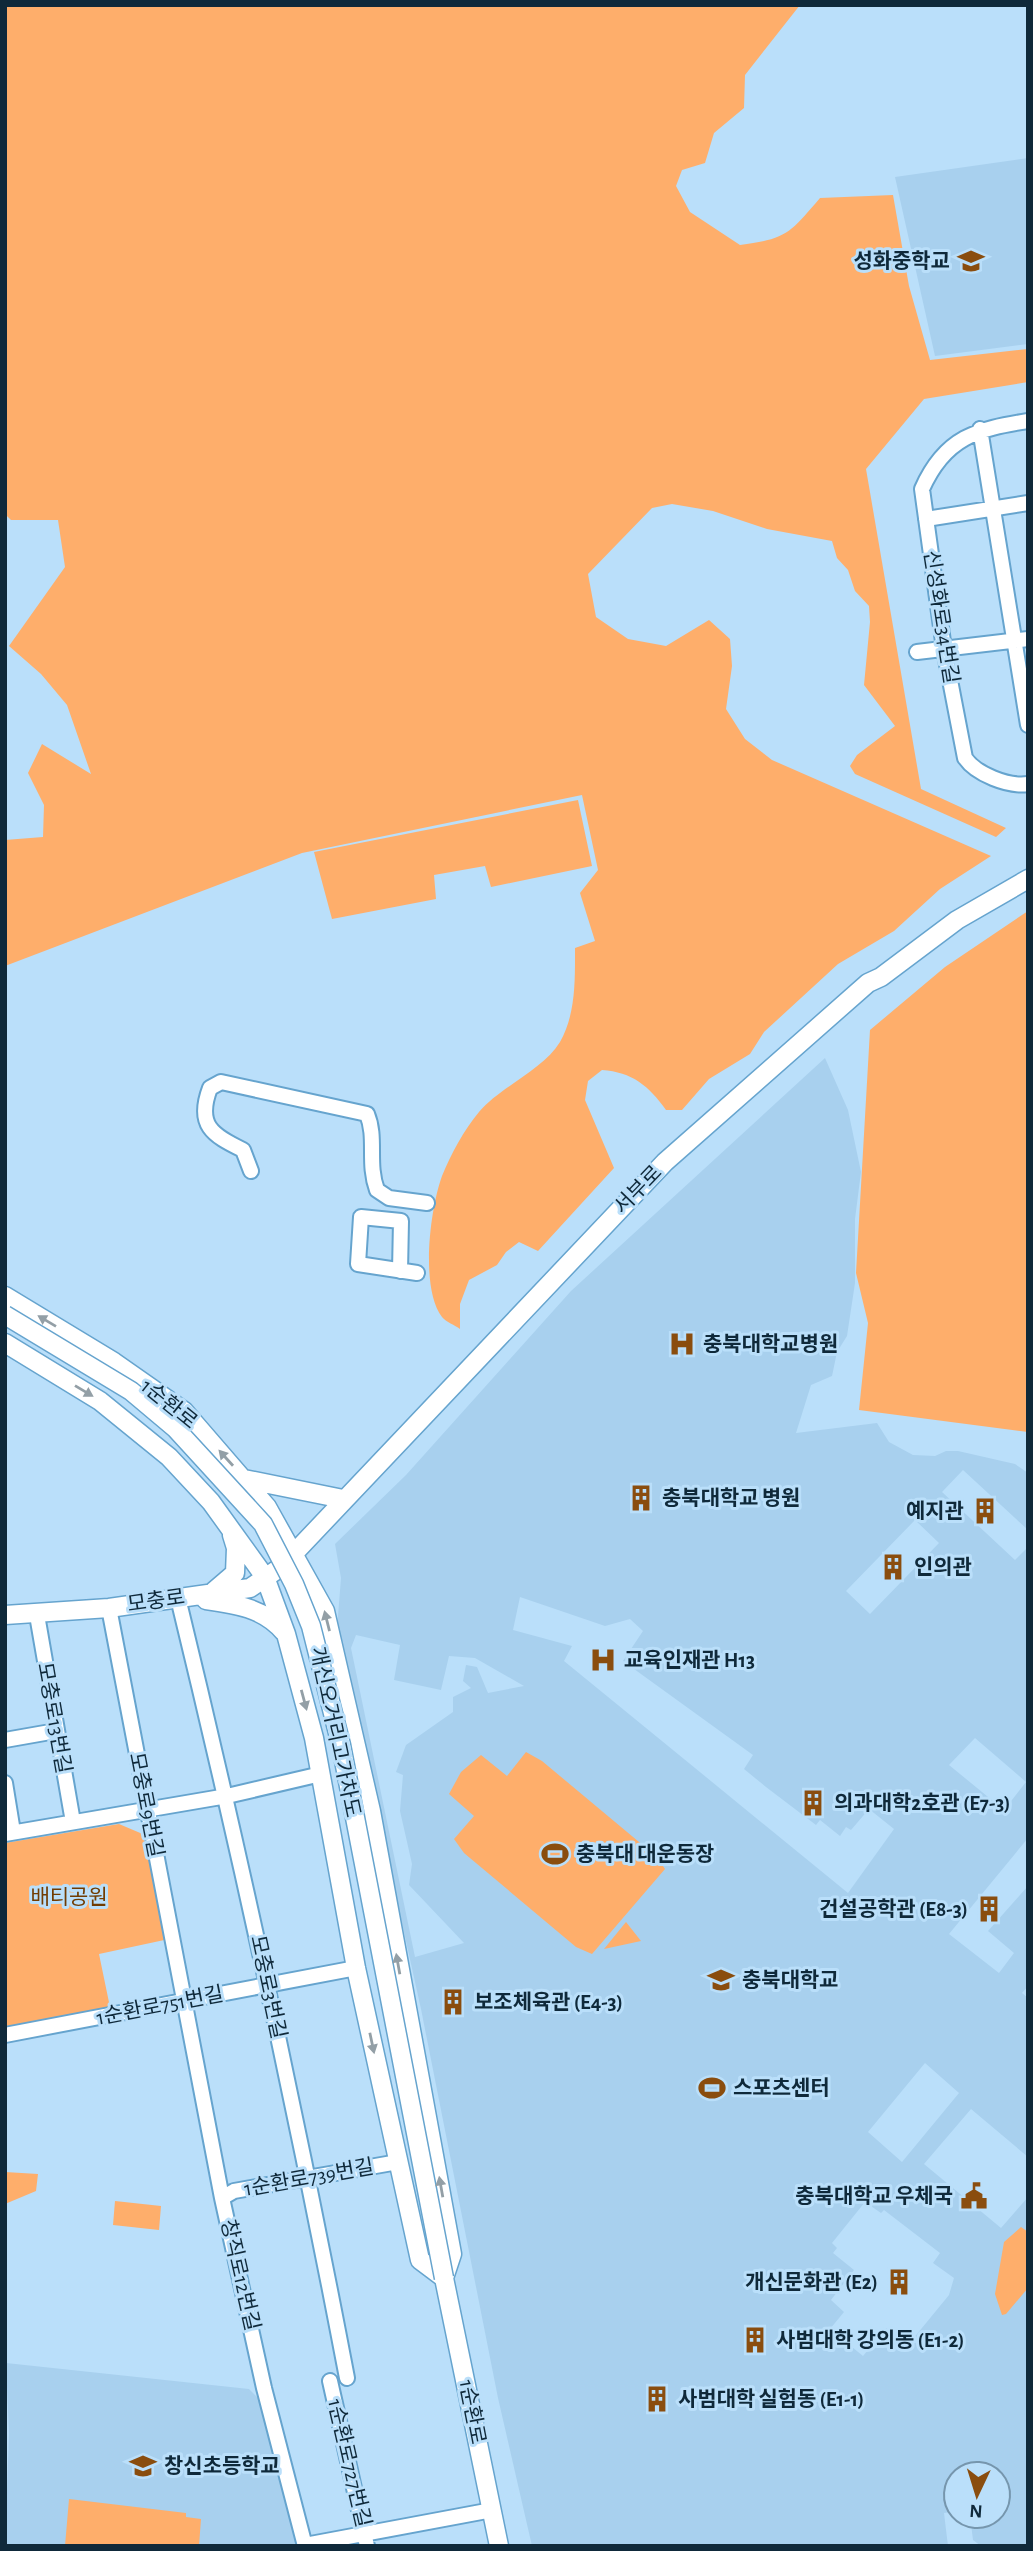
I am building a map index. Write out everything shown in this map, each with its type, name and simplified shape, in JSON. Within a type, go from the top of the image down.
[{"type":"main road","name":"서부로","points":[[294,1553],[665,1162],[868,983],[881,977],[957,920],[1028,879]]},
{"type":"main road","name":"1순환로","points":[[5,1296],[114,1362],[184,1412],[267,1507],[325,1611],[372,1811],[452,2254],[444,2278],[499,2546]]},
{"type":"main road","name":"개신오거리고가차도","points":[[5,1315],[131,1391],[175,1429],[263,1524],[294,1584],[311,1626],[341,1745],[444,2278]]},
{"type":"main road","points":[[5,1343],[100,1401],[169,1457],[211,1502],[265,1577],[286,1634],[314,1738],[356,1968],[420,2260],[444,2278]]},
{"type":"main road","points":[[244,1479],[343,1499]]},
{"type":"main road","points":[[209,1593],[228,1582],[235,1573],[236,1548],[229,1525]]},
{"type":"main road","name":"모충로","points":[[5,1615],[37,1615],[109,1608],[250,1588],[282,1567],[294,1553]]},
{"type":"main road","points":[[178,1598],[234,1604],[253,1609],[267,1615],[286,1634]]},
{"type":"street","name":"신성화로34번길","points":[[1028,421],[980,429],[963,437],[922,489],[944,649],[965,758],[976,770],[1013,785],[1028,784]]},
{"type":"street","points":[[980,429],[1021,640],[1028,726]]},
{"type":"street","points":[[926,519],[1028,503]]},
{"type":"street","points":[[917,652],[1021,640]]},
{"type":"street","points":[[251,1171],[243,1150],[219,1139],[208,1127],[204,1113],[210,1088],[221,1082],[367,1114],[371,1124],[369,1161],[377,1190],[389,1198],[426,1203]]},
{"type":"street","points":[[400,1271],[401,1221],[361,1217],[358,1264],[400,1271],[417,1273]]},
{"type":"street","name":"모충로3번길","points":[[178,1598],[227,1796],[309,2178],[347,2378]]},
{"type":"street","name":"모충로9번길","points":[[109,1608],[186,2002]]},
{"type":"street","name":"모충로13번길","points":[[37,1615],[73,1822]]},
{"type":"street","points":[[5,1740],[56,1731]]},
{"type":"street","points":[[5,1783],[9,1833],[227,1796],[321,1774]]},
{"type":"street","name":"1순환로751번길","points":[[5,2035],[356,1968]]},
{"type":"street","name":"창직로12번길","points":[[186,2002],[222,2198],[264,2388],[305,2545]]},
{"type":"street","name":"1순환로739번길","points":[[222,2198],[234,2191],[398,2162]]},
{"type":"street","name":"1순환로727번길","points":[[330,2381],[366,2540]]},
{"type":"street","points":[[305,2545],[366,2540],[492,2510]]},
{"type":"shaded area","name":"성화중학교","points":[[1028,158],[1028,344],[935,356],[895,177]]},
{"type":"shaded area","name":"충북대학교","points":[[825,1058],[848,1110],[861,1172],[855,1219],[855,1283],[847,1336],[837,1352],[832,1376],[811,1385],[796,1433],[877,1423],[889,1442],[913,1455],[935,1456],[946,1451],[958,1451],[1015,1464],[1028,1473],[1028,1530],[963,1470],[942,1492],[1015,1560],[1028,1547],[1028,1838],[949,1934],[999,1973],[1014,1953],[988,1931],[1028,1886],[1028,1986],[1022,1993],[1028,1998],[1028,2157],[971,2109],[924,2164],[1001,2228],[1028,2197],[1028,2546],[981,2546],[973,2540],[972,2530],[1012,2530],[1012,2460],[942,2460],[942,2530],[946,2530],[948,2546],[532,2546],[498,2398],[421,2009],[337,1629],[341,1578],[335,1544],[406,1475],[571,1291]],"holes":[[[915,1520],[939,1543],[870,1614],[846,1591]],[[520,1597],[605,1626],[630,1619],[643,1631],[623,1661],[753,1755],[744,1769],[766,1787],[816,1825],[820,1820],[840,1836],[846,1827],[851,1830],[869,1809],[894,1829],[848,1893],[564,1661],[572,1646],[513,1630]],[[356,1635],[400,1645],[394,1680],[441,1690],[449,1656],[475,1658],[524,1686],[488,1693],[477,1667],[466,1665],[463,1681],[471,1688],[453,1697],[453,1712],[406,1745],[396,1772],[403,1775],[400,1811],[412,1864],[409,1885],[464,1943],[415,1957],[351,1648]],[[975,1738],[1026,1782],[1004,1810],[949,1765]],[[925,2063],[959,2093],[902,2162],[868,2132]],[[865,2202],[881,2213],[884,2210],[940,2253],[933,2263],[954,2278],[949,2295],[908,2345],[886,2328],[863,2356],[830,2329],[844,2312],[831,2300],[854,2270],[833,2253],[837,2248],[832,2243]]]},
{"type":"shaded area","name":"창신초등학교","points":[[6,2363],[249,2389],[262,2402],[301,2546],[5,2546],[9,2434]]},
{"type":"green space","points":[[5,5],[800,5],[745,75],[744,108],[714,133],[705,163],[682,170],[676,186],[690,212],[740,245],[778,237],[794,227],[820,198],[893,195],[909,286],[930,360],[1028,349],[1028,382],[924,399],[866,469],[921,789],[1006,828],[996,837],[855,774],[850,766],[857,755],[895,726],[864,685],[869,606],[855,591],[848,570],[837,558],[832,541],[767,529],[713,511],[672,504],[652,508],[588,574],[596,617],[628,639],[666,646],[709,620],[730,639],[732,666],[726,709],[745,739],[772,760],[991,856],[940,889],[894,931],[838,964],[764,1032],[750,1054],[709,1079],[682,1110],[666,1110],[646,1087],[631,1077],[613,1071],[602,1070],[588,1081],[585,1100],[614,1168],[538,1251],[519,1242],[506,1252],[497,1265],[469,1280],[460,1304],[460,1329],[442,1317],[431,1287],[429,1248],[438,1190],[454,1151],[479,1112],[498,1094],[543,1061],[560,1042],[565,1031],[574,996],[575,948],[595,941],[580,893],[598,870],[582,795],[302,853],[5,966],[5,840],[43,837],[44,805],[28,773],[42,744],[91,774],[67,705],[41,674],[9,646],[65,567],[58,520],[11,520],[5,514]]},
{"type":"green space","points":[[578,800],[592,866],[491,887],[485,866],[434,875],[436,899],[332,919],[314,852]]},
{"type":"green space","points":[[1028,911],[1028,1432],[859,1410],[868,1323],[856,1273],[870,1030],[945,967]]},
{"type":"green space","points":[[526,1752],[542,1761],[657,1857],[665,1869],[592,1954],[576,1947],[464,1853],[454,1839],[474,1816],[449,1794],[461,1772],[481,1755],[507,1776]]},
{"type":"green space","name":"배티공원","points":[[119,1824],[145,1835],[169,1939],[99,1954],[111,2012],[5,2031],[5,1843]]},
{"type":"green space","points":[[626,1922],[641,1941],[604,1949]]},
{"type":"green space","points":[[5,2172],[38,2174],[36,2191],[5,2204]]},
{"type":"green space","points":[[115,2201],[161,2206],[159,2230],[113,2225]]},
{"type":"green space","points":[[1021,2227],[1028,2232],[1028,2288],[1006,2314],[1002,2315],[995,2294],[1004,2242]]},
{"type":"green space","points":[[69,2499],[186,2513],[186,2517],[201,2519],[199,2546],[65,2546]]},
{"type":"place","name":"성화중학교","points":[[971,261]]},
{"type":"place","name":"충북대학교병원","points":[[682,1344]]},
{"type":"place","name":"충북대학교 병원","points":[[641,1498]]},
{"type":"place","name":"예지관","points":[[985,1511]]},
{"type":"place","name":"인의관","points":[[893,1567]]},
{"type":"place","name":"교육인재관 H13","points":[[603,1660]]},
{"type":"place","name":"의과대학2호관 (E7-3)","points":[[813,1803]]},
{"type":"place","name":"충북대 대운동장","points":[[555,1854]]},
{"type":"place","name":"건설공학관 (E8-3)","points":[[989,1909]]},
{"type":"place","name":"충북대학교","points":[[721,1980]]},
{"type":"place","name":"보조체육관 (E4-3)","points":[[453,2002]]},
{"type":"place","name":"스포츠센터","points":[[712,2088]]},
{"type":"place","name":"충북대학교 우체국","points":[[974,2196]]},
{"type":"place","name":"개신문화관 (E2)","points":[[899,2282]]},
{"type":"place","name":"사범대학 강의동 (E1-2)","points":[[755,2340]]},
{"type":"place","name":"사범대학 실험동 (E1-1)","points":[[657,2399]]},
{"type":"place","name":"창신초등학교","points":[[143,2466]]}]
